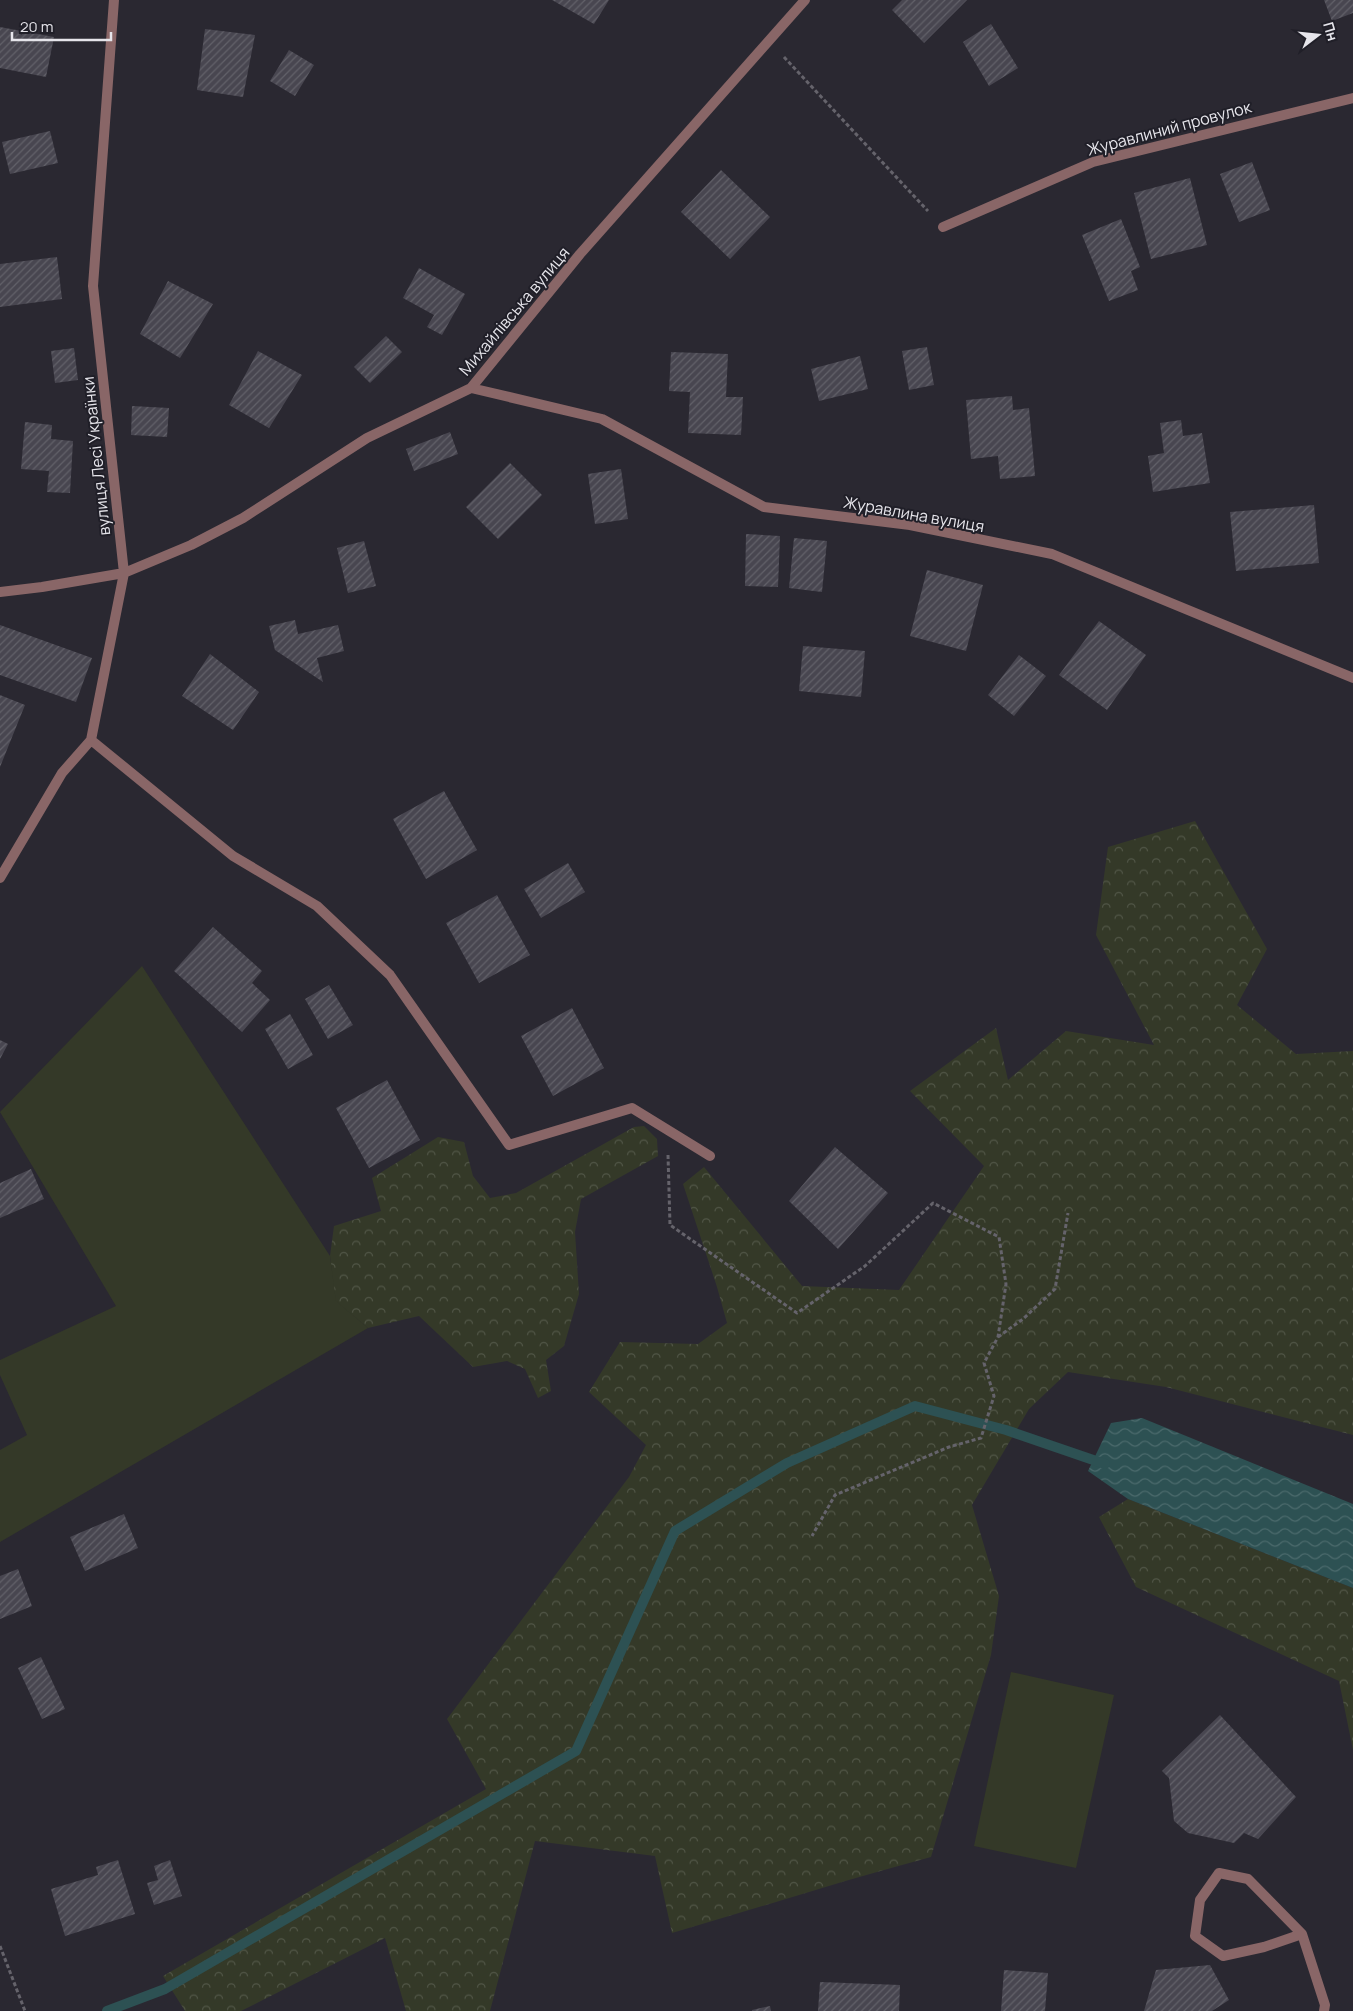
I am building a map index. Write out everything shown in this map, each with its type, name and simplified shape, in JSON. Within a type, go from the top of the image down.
[{"type":"street","name":"вулиця Лесі Українки","points":[[91,740],[124,573],[93,286],[114,0]]},
{"type":"street","name":"Михайлівська вулиця","points":[[0,592],[124,573],[191,545],[243,518],[367,438],[471,388],[580,254],[805,0]]},
{"type":"street","name":"Журавлиний провулок","points":[[943,227],[1093,162],[1353,98]]},
{"type":"street","name":"Журавлина вулиця","points":[[471,388],[602,419],[764,507],[910,525],[1052,554],[1353,678]]},
{"type":"street","points":[[0,878],[62,773],[91,740],[233,856],[317,906],[390,975],[509,1146],[632,1108],[710,1156]]},
{"type":"street","points":[[1302,1934],[1264,1947],[1224,1956],[1195,1936],[1200,1900],[1219,1873],[1248,1879],[1302,1934],[1325,2005],[1324,2011]]},
{"type":"path","points":[[768,40],[943,227]]},
{"type":"path","points":[[667,1130],[670,1225],[797,1313],[865,1266],[933,1203],[999,1237],[1006,1284],[998,1337],[984,1363],[994,1396],[980,1438],[949,1447],[835,1495],[812,1536]]},
{"type":"path","points":[[998,1337],[1022,1319],[1055,1289],[1068,1213]]},
{"type":"path","points":[[0,1946],[25,2011]]},
{"type":"green space","points":[[1195,821],[1267,949],[1237,1005],[1296,1054],[1353,1051],[1353,1435],[1166,1387],[1068,1372],[1029,1409],[972,1505],[999,1596],[991,1655],[931,1857],[672,1933],[655,1856],[535,1841],[490,2011],[406,2011],[385,1938],[241,2011],[185,2011],[163,1976],[486,1789],[447,1719],[629,1477],[646,1445],[589,1392],[620,1342],[698,1344],[727,1323],[683,1184],[704,1167],[802,1286],[899,1290],[984,1166],[910,1091],[996,1028],[1008,1080],[1066,1031],[1154,1045],[1096,935],[1108,847]]},
{"type":"green space","points":[[142,966],[330,1256],[336,1301],[368,1328],[0,1542],[0,1450],[27,1435],[0,1375],[0,1360],[116,1306],[0,1112]]},
{"type":"green space","points":[[644,1126],[657,1139],[658,1156],[581,1199],[575,1232],[579,1294],[564,1346],[546,1360],[551,1391],[538,1398],[525,1369],[507,1361],[473,1367],[419,1316],[368,1328],[335,1301],[330,1256],[334,1226],[381,1211],[372,1178],[438,1137],[464,1142],[473,1176],[490,1198],[516,1193],[634,1127]]},
{"type":"green space","points":[[1128,1499],[1353,1588],[1353,1750],[1339,1681],[1136,1587],[1099,1517]]},
{"type":"green space","points":[[1011,1672],[1114,1695],[1076,1868],[974,1846]]},
{"type":"water","points":[[1142,1418],[1353,1504],[1353,1588],[1128,1499],[1088,1471],[1111,1423]]},
{"type":"building","points":[[552,0],[609,0],[594,24]]},
{"type":"building","points":[[902,0],[967,0],[924,43],[892,10]]},
{"type":"building","points":[[1324,0],[1353,0],[1353,13],[1332,21]]},
{"type":"building","points":[[991,24],[1018,68],[989,86],[963,42]]},
{"type":"building","points":[[0,27],[54,37],[46,77],[0,68]]},
{"type":"building","points":[[205,29],[255,35],[243,97],[197,90]]},
{"type":"building","points":[[289,50],[314,65],[295,96],[270,81]]},
{"type":"building","points":[[50,131],[58,163],[10,174],[2,142]]},
{"type":"building","points":[[1252,162],[1270,210],[1239,222],[1220,174]]},
{"type":"building","points":[[721,170],[770,217],[730,259],[681,212]]},
{"type":"building","points":[[1190,178],[1207,245],[1151,259],[1134,193]]},
{"type":"building","points":[[1121,219],[1140,267],[1131,271],[1138,290],[1109,301],[1082,235]]},
{"type":"building","points":[[57,257],[62,299],[0,307],[0,264]]},
{"type":"building","points":[[419,268],[465,294],[442,335],[427,327],[434,315],[403,298]]},
{"type":"building","points":[[168,281],[213,304],[180,358],[140,334]]},
{"type":"building","points":[[386,336],[402,352],[370,383],[354,367]]},
{"type":"building","points":[[927,347],[934,385],[909,390],[902,351]]},
{"type":"building","points":[[74,348],[78,380],[55,383],[51,351]]},
{"type":"building","points":[[258,351],[302,375],[269,428],[229,405]]},
{"type":"building","points":[[671,352],[728,354],[726,397],[743,397],[741,435],[688,433],[690,392],[669,391]]},
{"type":"building","points":[[860,356],[868,389],[819,401],[811,369]]},
{"type":"building","points":[[1012,396],[1013,410],[1029,408],[1035,476],[1000,479],[998,456],[971,459],[966,400]]},
{"type":"building","points":[[132,406],[169,408],[167,437],[131,435]]},
{"type":"building","points":[[1181,420],[1183,436],[1202,433],[1210,483],[1153,492],[1148,456],[1164,453],[1160,423]]},
{"type":"building","points":[[25,422],[52,425],[51,439],[73,441],[70,493],[47,492],[49,471],[21,469]]},
{"type":"building","points":[[450,432],[458,454],[414,471],[406,449]]},
{"type":"building","points":[[510,463],[542,495],[498,539],[466,507]]},
{"type":"building","points":[[621,469],[628,519],[595,524],[588,474]]},
{"type":"building","points":[[1314,505],[1319,563],[1236,571],[1230,512]]},
{"type":"building","points":[[746,534],[780,536],[778,587],[745,586]]},
{"type":"building","points":[[794,538],[827,541],[822,592],[789,588]]},
{"type":"building","points":[[364,541],[376,586],[348,593],[337,548]]},
{"type":"building","points":[[927,570],[983,585],[966,651],[910,636]]},
{"type":"building","points":[[295,620],[298,634],[338,625],[344,651],[317,658],[323,682],[275,650],[269,626]]},
{"type":"building","points":[[1099,621],[1146,655],[1107,710],[1059,675]]},
{"type":"building","points":[[0,625],[92,658],[76,702],[0,675]]},
{"type":"building","points":[[803,646],[865,651],[861,697],[799,691]]},
{"type":"building","points":[[210,654],[259,692],[233,730],[182,696]]},
{"type":"building","points":[[1019,655],[1046,676],[1014,716],[988,695]]},
{"type":"building","points":[[0,695],[25,705],[0,767]]},
{"type":"building","points":[[444,791],[477,850],[426,879],[393,819]]},
{"type":"building","points":[[568,863],[585,892],[541,918],[524,889]]},
{"type":"building","points":[[497,895],[530,955],[479,983],[446,923]]},
{"type":"building","points":[[213,927],[262,971],[252,983],[270,1000],[242,1032],[174,971]]},
{"type":"building","points":[[329,985],[353,1025],[328,1039],[305,999]]},
{"type":"building","points":[[572,1008],[604,1068],[553,1096],[521,1036]]},
{"type":"building","points":[[290,1014],[313,1055],[288,1069],[265,1029]]},
{"type":"building","points":[[0,1040],[8,1044],[0,1059]]},
{"type":"building","points":[[387,1080],[420,1140],[369,1168],[336,1108]]},
{"type":"building","points":[[835,1147],[888,1193],[838,1249],[789,1201]]},
{"type":"building","points":[[31,1169],[44,1199],[0,1218],[0,1183]]},
{"type":"building","points":[[124,1514],[138,1548],[85,1571],[70,1537]]},
{"type":"building","points":[[18,1569],[32,1606],[0,1619],[0,1576]]},
{"type":"building","points":[[41,1657],[65,1709],[42,1719],[18,1668]]},
{"type":"building","points":[[1220,1715],[1296,1797],[1258,1839],[1244,1833],[1234,1843],[1188,1833],[1174,1821],[1169,1778],[1162,1771]]},
{"type":"building","points":[[118,1860],[135,1914],[65,1936],[51,1889],[98,1875],[96,1867]]},
{"type":"building","points":[[170,1860],[182,1896],[154,1905],[147,1883],[158,1880],[154,1866]]},
{"type":"building","points":[[1210,1965],[1229,2000],[1212,2011],[1144,2011],[1156,1970]]},
{"type":"building","points":[[1004,1970],[1048,1973],[1045,2011],[1001,2011]]},
{"type":"building","points":[[820,1982],[900,1985],[899,2011],[818,2011]]},
{"type":"building","points":[[770,2006],[771,2011],[752,2011],[752,2010]]},
{"type":"waterway","points":[[107,2011],[165,1989],[576,1751],[675,1531],[787,1463],[915,1406],[1006,1430],[1105,1464]]}]
